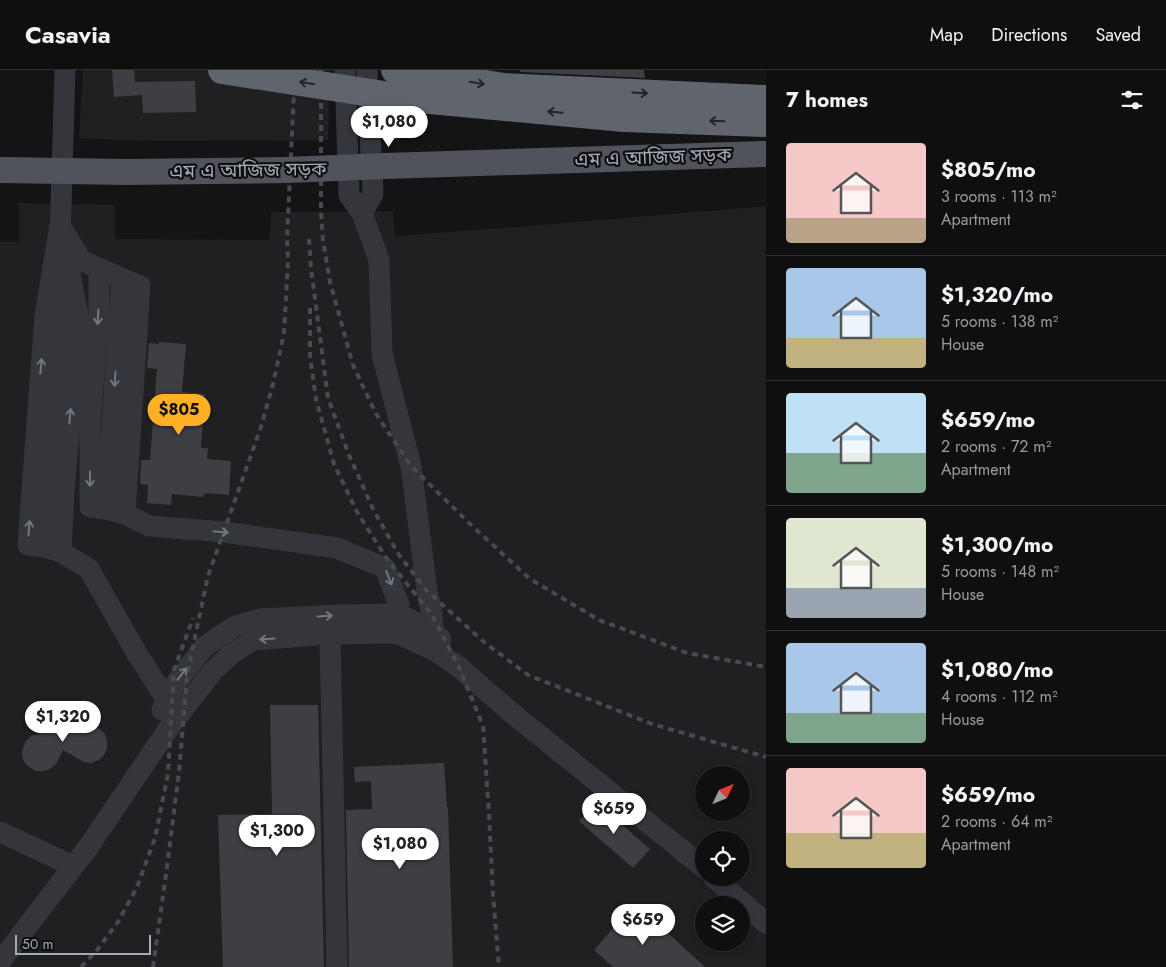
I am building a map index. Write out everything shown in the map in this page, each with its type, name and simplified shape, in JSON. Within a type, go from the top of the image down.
[{"type":"highway","points":[[222,70],[397,97],[624,118],[766,123]]},
{"type":"highway","points":[[395,70],[504,86],[766,99]]},
{"type":"main road","name":"এম এ আজিজ সড়ক","points":[[1,170],[127,172],[287,170],[766,154]]},
{"type":"street","points":[[65,70],[60,226],[45,315],[28,545],[52,550],[89,569],[136,652],[172,707]]},
{"type":"street","points":[[344,70],[349,195],[362,213],[379,260],[382,354],[411,466],[434,640]]},
{"type":"street","points":[[362,213],[373,194],[367,70]]},
{"type":"street","points":[[60,226],[82,261],[131,282],[116,511]]},
{"type":"street","points":[[52,550],[64,492],[78,320],[60,226]]},
{"type":"street","points":[[99,268],[99,313],[90,424],[90,507],[116,511],[149,526],[224,532],[337,548],[384,568],[399,605],[397,624]]},
{"type":"street","points":[[172,707],[173,686],[204,647],[236,626],[260,619],[339,615],[397,624],[434,640],[460,668],[513,714],[695,861]]},
{"type":"street","points":[[0,962],[89,846],[142,766],[172,707],[230,655],[253,640],[330,634],[397,624]]},
{"type":"street","points":[[330,634],[337,967]]},
{"type":"street","points":[[0,832],[73,866]]},
{"type":"street","points":[[723,886],[766,924]]},
{"type":"shaded area","points":[[83,70],[329,70],[328,140],[157,141],[79,138]]},
{"type":"shaded area","points":[[19,203],[115,205],[115,239],[270,240],[271,212],[393,211],[395,236],[766,206],[766,967],[0,967],[0,242],[19,242]]},
{"type":"building","points":[[112,70],[134,70],[135,82],[195,81],[196,112],[143,113],[142,95],[114,97]]},
{"type":"building","points":[[520,70],[644,70],[645,78],[520,72]]},
{"type":"building","points":[[159,342],[186,344],[182,392],[205,394],[201,448],[208,448],[207,459],[231,461],[229,495],[204,493],[203,497],[172,494],[171,505],[147,503],[148,485],[140,484],[141,460],[150,460],[157,369],[147,368],[149,343],[159,344]]},
{"type":"building","points":[[270,705],[318,705],[324,967],[223,967],[218,815],[272,814]]},
{"type":"building","points":[[68,710],[71,730],[93,726],[105,734],[107,748],[104,755],[99,760],[91,763],[84,762],[63,750],[56,764],[50,769],[36,771],[29,767],[24,762],[23,748],[31,736],[45,732],[43,713]]},
{"type":"building","points":[[444,763],[448,807],[453,967],[349,967],[346,810],[372,809],[371,781],[355,782],[354,767]]},
{"type":"building","points":[[596,802],[650,849],[633,868],[579,821]]},
{"type":"building","points":[[629,910],[641,920],[647,914],[705,967],[613,967],[594,950]]},
{"type":"railway","points":[[153,967],[179,772],[187,675],[208,576],[261,427],[284,333],[295,70]]},
{"type":"railway","points":[[321,70],[321,213],[323,240],[330,282],[353,365],[376,414],[411,466],[530,579],[599,620],[687,653],[766,667]]},
{"type":"railway","points":[[309,239],[328,398],[349,455],[373,509],[399,555],[427,591],[484,642],[528,675],[652,724],[766,757]]},
{"type":"railway","points":[[310,308],[310,357],[316,399],[334,464],[357,512],[387,559],[432,615],[459,667],[483,726],[499,967]]},
{"type":"railway","points":[[81,967],[97,950],[118,922],[137,887],[155,838],[168,774],[174,670],[193,618]]}]
